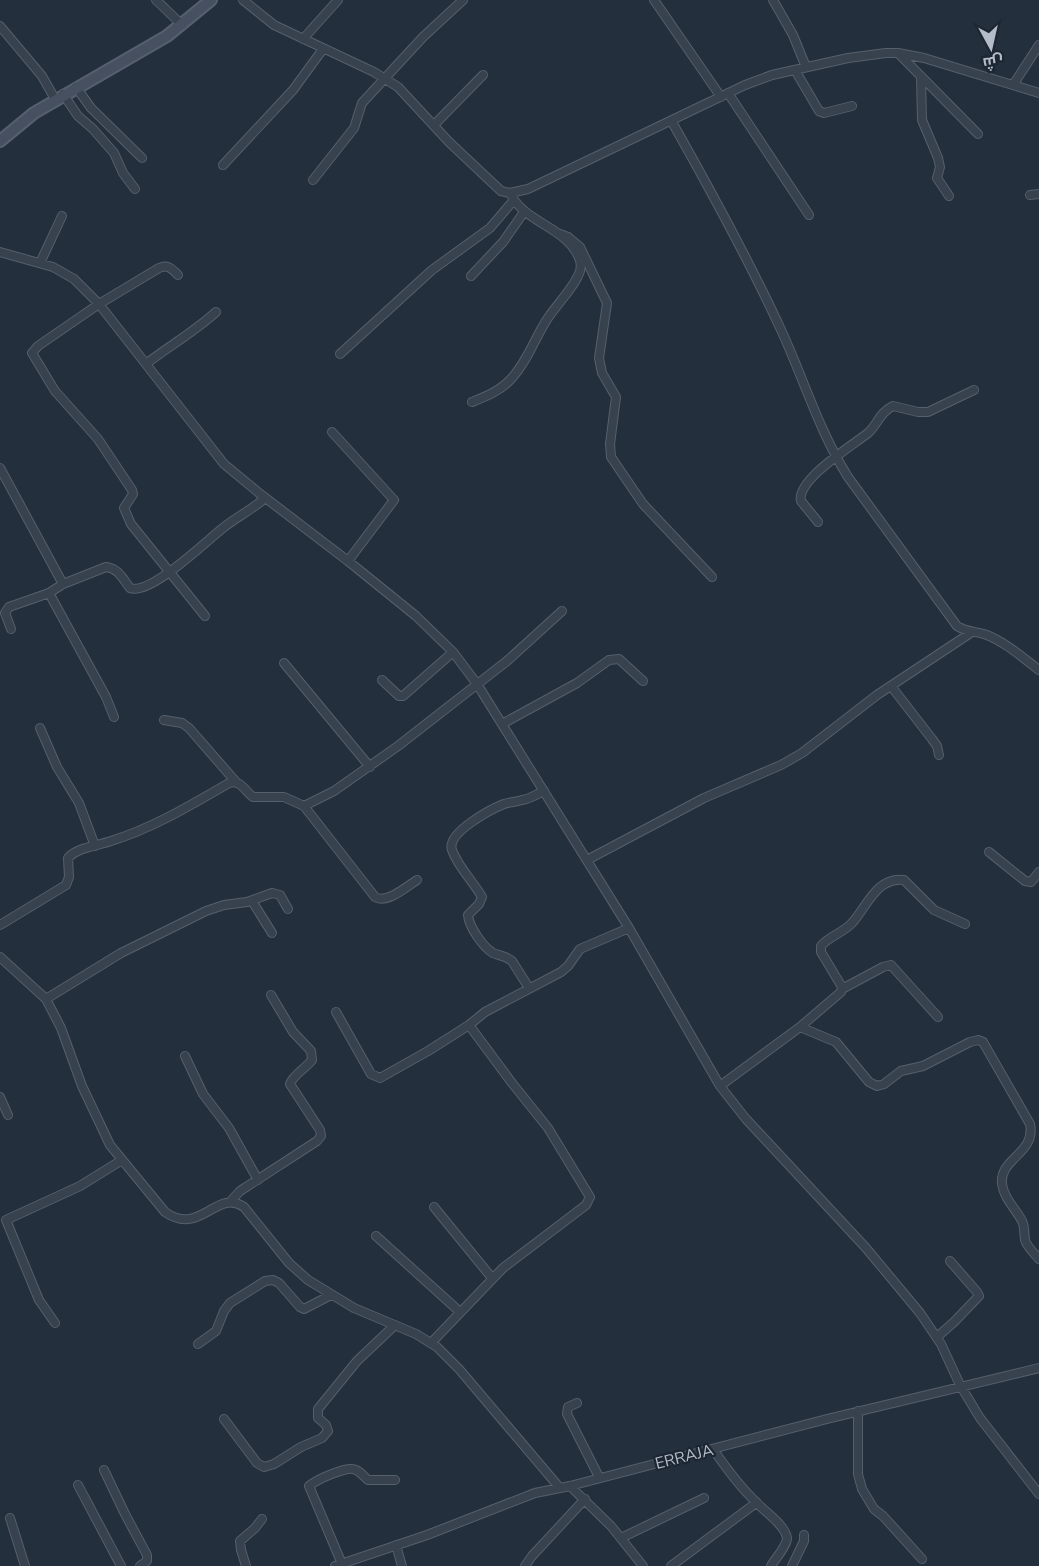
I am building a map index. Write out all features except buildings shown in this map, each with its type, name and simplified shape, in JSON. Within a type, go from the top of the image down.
[{"type":"main road","points":[[0,141],[34,113],[59,97],[137,54],[182,25],[211,0]]},
{"type":"street","points":[[156,0],[182,25]]},
{"type":"street","points":[[243,0],[274,25],[386,78],[409,97],[434,125],[501,190],[512,197],[524,212],[557,233],[568,237],[580,247],[607,303],[599,358],[602,373],[616,397],[610,444],[611,457],[643,504],[712,577]]},
{"type":"street","points":[[303,39],[338,0]]},
{"type":"street","points":[[313,180],[354,128],[362,103],[423,37],[463,0]]},
{"type":"street","points":[[654,0],[809,214]]},
{"type":"street","points":[[773,0],[793,35],[806,67]]},
{"type":"street","points":[[0,26],[59,97],[93,129],[114,153],[123,173],[135,189]]},
{"type":"street","points":[[1013,85],[1039,45]]},
{"type":"street","points":[[224,165],[293,90],[323,49]]},
{"type":"street","points":[[898,53],[978,134]]},
{"type":"street","points":[[340,354],[423,278],[490,228],[512,197],[757,80],[857,57],[898,53],[924,58],[1039,93]]},
{"type":"street","points":[[795,70],[819,111],[824,113],[852,106]]},
{"type":"street","points":[[434,125],[483,75]]},
{"type":"street","points":[[921,76],[922,120],[938,158],[940,167],[937,178],[948,196]]},
{"type":"street","points":[[76,87],[91,108],[142,158]]},
{"type":"street","points":[[672,122],[745,255],[783,333],[836,457],[848,477],[957,626],[997,640],[1039,670]]},
{"type":"street","points":[[1030,195],[1039,194]]},
{"type":"street","points":[[471,276],[503,242],[524,212]]},
{"type":"street","points":[[40,263],[62,216]]},
{"type":"street","points":[[472,402],[490,395],[511,379],[527,357],[550,314],[580,272],[580,260],[557,233]]},
{"type":"street","points":[[0,252],[53,267],[74,279],[99,304],[213,452],[236,475],[417,616],[453,652],[477,684],[629,928],[720,1086],[746,1119],[897,1284],[937,1337],[960,1385],[980,1418],[1039,1493]]},
{"type":"street","points":[[178,276],[171,267],[163,266],[99,304],[34,348],[32,356],[55,391],[98,439],[133,492],[124,508],[127,517],[144,542],[205,615]]},
{"type":"street","points":[[146,364],[198,329],[216,312]]},
{"type":"street","points":[[818,522],[800,497],[812,478],[868,432],[879,417],[893,406],[928,412],[974,390]]},
{"type":"street","points":[[332,432],[394,500],[348,561]]},
{"type":"street","points":[[0,468],[63,584]]},
{"type":"street","points":[[11,629],[5,616],[9,607],[49,593],[63,584],[106,567],[117,571],[130,588],[139,589],[185,561],[225,526],[265,498]]},
{"type":"street","points":[[49,593],[106,697],[114,717]]},
{"type":"street","points":[[304,806],[334,791],[370,767],[525,646],[562,610]]},
{"type":"street","points":[[586,860],[704,798],[781,765],[802,753],[841,721],[972,632]]},
{"type":"street","points":[[382,680],[399,696],[403,696],[453,652]]},
{"type":"street","points":[[502,724],[577,683],[609,660],[619,659],[643,681]]},
{"type":"street","points":[[284,663],[370,767]]},
{"type":"street","points":[[891,686],[937,746],[939,755]]},
{"type":"street","points":[[164,720],[182,723],[189,728],[236,782],[253,797],[284,797],[304,806],[379,900],[386,899],[417,880]]},
{"type":"street","points":[[40,728],[57,767],[80,803],[95,846]]},
{"type":"street","points":[[0,926],[66,885],[69,877],[68,858],[74,852],[147,827],[229,783],[236,782]]},
{"type":"street","points":[[529,988],[512,961],[488,949],[471,926],[468,915],[479,904],[482,897],[456,858],[451,843],[454,837],[484,813],[503,804],[528,799],[544,791]]},
{"type":"street","points":[[989,852],[1025,882],[1031,882],[1039,872]]},
{"type":"street","points":[[842,989],[821,952],[821,946],[847,928],[873,893],[891,882],[904,880],[939,914],[965,924]]},
{"type":"street","points":[[46,999],[121,953],[224,904],[252,901],[277,893],[288,909]]},
{"type":"street","points":[[252,901],[272,933]]},
{"type":"street","points":[[336,1012],[371,1074],[377,1078],[387,1075],[469,1025],[485,1012],[542,983],[564,969],[580,949],[629,928]]},
{"type":"street","points":[[0,957],[46,999],[61,1028],[82,1086],[110,1145],[165,1212],[178,1220],[197,1217],[230,1202],[236,1195],[317,1141],[321,1136],[320,1130],[291,1084],[292,1080],[312,1060],[311,1051],[293,1032],[271,995]]},
{"type":"street","points":[[720,1086],[800,1027],[842,989],[883,967],[891,965],[938,1017]]},
{"type":"street","points":[[431,1343],[492,1278],[528,1247],[586,1205],[590,1197],[548,1128],[469,1025]]},
{"type":"street","points":[[800,1027],[836,1042],[869,1082],[877,1086],[884,1084],[901,1071],[923,1066],[970,1042],[981,1041],[985,1044],[1030,1124],[1031,1132],[1026,1147],[1006,1168],[1002,1185],[1007,1199],[1022,1222],[1027,1244],[1039,1259]]},
{"type":"street","points":[[185,1056],[203,1094],[229,1128],[258,1180]]},
{"type":"street","points":[[0,1097],[8,1115]]},
{"type":"street","points":[[55,1323],[39,1300],[6,1220],[80,1186],[122,1160]]},
{"type":"street","points":[[230,1202],[244,1207],[297,1272],[354,1308],[431,1343],[459,1369],[559,1487]]},
{"type":"street","points":[[434,1207],[492,1278]]},
{"type":"street","points":[[376,1236],[460,1312]]},
{"type":"street","points":[[937,1337],[979,1296],[950,1262]]},
{"type":"street","points":[[198,1344],[216,1331],[230,1303],[261,1282],[276,1281],[304,1309],[331,1295]]},
{"type":"street","points":[[224,1419],[257,1463],[264,1467],[322,1438],[328,1431],[326,1425],[318,1418],[318,1409],[357,1361],[395,1325]]},
{"type":"street","name":"ERRAJA","points":[[338,1565],[461,1522],[535,1493],[570,1486],[960,1385],[1039,1368]]},
{"type":"street","points":[[577,1403],[568,1407],[567,1414],[599,1477]]},
{"type":"street","points":[[858,1411],[858,1474],[862,1489],[874,1509],[922,1559]]},
{"type":"street","points":[[713,1449],[724,1466],[756,1503],[776,1520],[787,1538],[771,1566]]},
{"type":"street","points":[[338,1565],[309,1486],[352,1468],[368,1480],[396,1480]]},
{"type":"street","points":[[104,1470],[124,1514],[147,1555],[147,1561],[140,1566]]},
{"type":"street","points":[[78,1485],[122,1566]]},
{"type":"street","points":[[570,1486],[621,1538],[643,1566]]},
{"type":"street","points":[[621,1538],[704,1498]]},
{"type":"street","points":[[525,1566],[585,1499]]},
{"type":"street","points":[[671,1566],[756,1503]]},
{"type":"street","points":[[10,1518],[25,1566]]},
{"type":"street","points":[[246,1566],[240,1542],[262,1519]]},
{"type":"street","points":[[792,1566],[804,1541],[804,1535]]},
{"type":"street","points":[[396,1545],[402,1566]]}]
